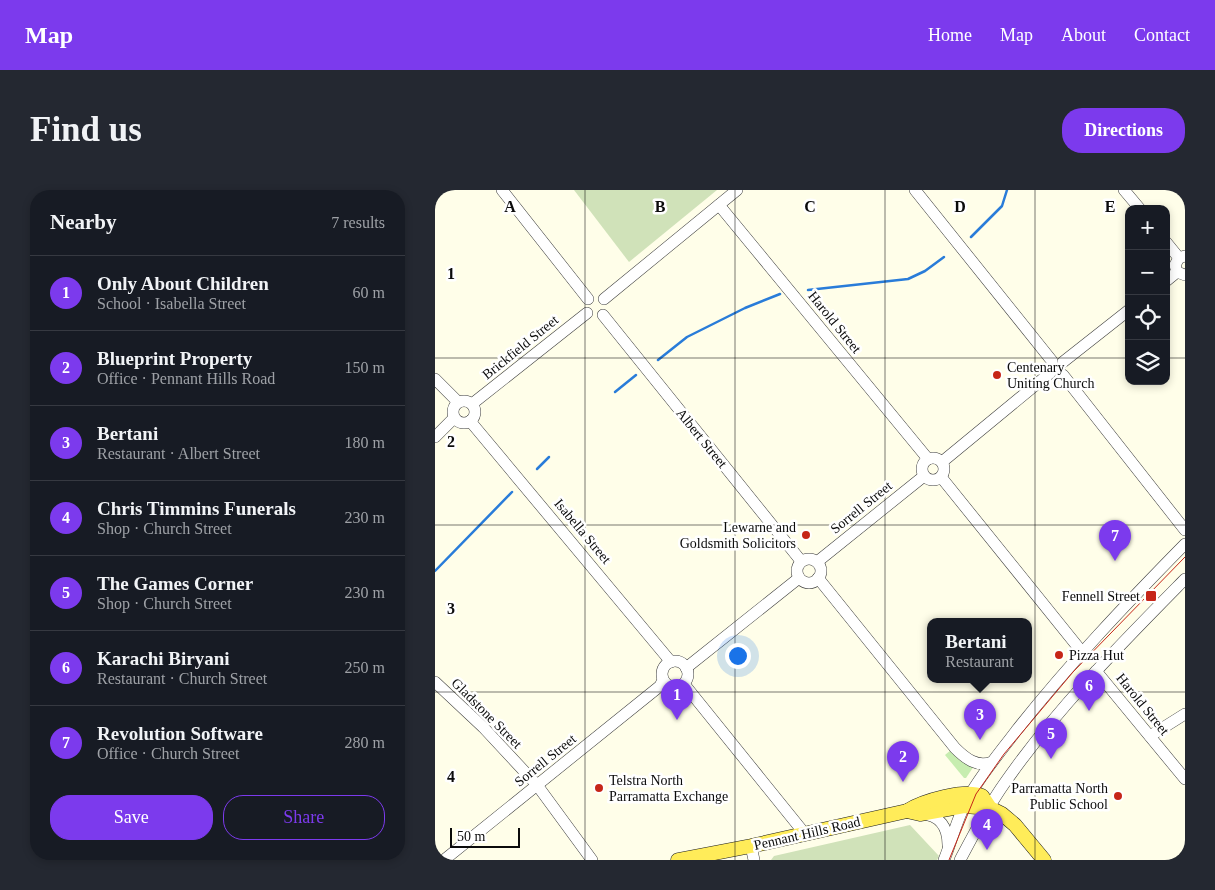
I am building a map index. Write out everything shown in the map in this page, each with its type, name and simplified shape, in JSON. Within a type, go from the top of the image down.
[{"type":"main road","name":"Pennant Hills Road","points":[[678,860],[752,853],[805,834],[914,812],[918,804],[967,800],[990,808]]},
{"type":"main road","points":[[990,808],[1002,814],[1015,825],[1044,860]]},
{"type":"street","points":[[502,190],[588,299]]},
{"type":"street","points":[[604,299],[737,190]]},
{"type":"street","points":[[915,190],[1058,362],[1066,370],[1063,375],[1055,377],[1050,374],[1048,368],[1058,362],[1125,313]]},
{"type":"street","points":[[1124,190],[1137,205]]},
{"type":"street","name":"Harold Street","points":[[719,204],[928,459]]},
{"type":"street","points":[[1170,246],[1182,257],[1175,264],[1181,274]]},
{"type":"street","points":[[598,296],[604,299],[607,309],[603,315],[593,317],[587,313],[585,307],[588,299],[598,296]]},
{"type":"street","name":"Brickfield Street","points":[[473,404],[587,313]]},
{"type":"street","name":"Albert Street","points":[[603,315],[801,561]]},
{"type":"street","points":[[942,462],[1050,374]]},
{"type":"street","points":[[1063,375],[1185,530]]},
{"type":"street","points":[[435,379],[458,402]]},
{"type":"street","points":[[466,400],[473,404],[475,412],[470,421],[463,423],[454,418],[453,407],[458,402],[466,400]]},
{"type":"street","points":[[435,437],[454,418]]},
{"type":"street","name":"Isabella Street","points":[[470,421],[671,662]]},
{"type":"street","points":[[935,458],[942,462],[945,470],[941,477],[933,480],[924,476],[922,467],[928,459],[935,458]]},
{"type":"street","name":"Sorrell Street","points":[[817,562],[924,476]]},
{"type":"street","points":[[941,477],[1082,652]]},
{"type":"street","points":[[946,855],[967,800],[992,762],[1082,652],[1134,595],[1185,544]]},
{"type":"street","points":[[808,558],[817,562],[821,570],[815,581],[807,583],[799,578],[797,569],[801,561],[808,558]]},
{"type":"street","points":[[686,668],[799,578]]},
{"type":"street","points":[[818,578],[961,754],[974,762],[986,764],[992,762]]},
{"type":"street","points":[[960,860],[1004,784],[1055,717],[1096,671],[1185,579]]},
{"type":"street","points":[[671,662],[679,662],[686,668],[687,678],[684,684],[680,686],[671,687],[663,680],[663,669],[671,662]]},
{"type":"street","name":"Harold Street","points":[[1096,671],[1185,779]]},
{"type":"street","name":"Sorrell Street","points":[[443,860],[660,686],[663,680]]},
{"type":"street","name":"Gladstone Street","points":[[435,682],[483,727],[537,785],[592,860]]},
{"type":"street","points":[[684,684],[805,834]]},
{"type":"street","points":[[1150,736],[1185,714]]},
{"type":"street","points":[[914,812],[930,815],[941,822],[948,837],[946,855]]},
{"type":"green space","points":[[574,190],[717,190],[629,262]]},
{"type":"green space","points":[[951,750],[974,766],[966,778],[945,755]]},
{"type":"green space","points":[[910,825],[939,856],[937,860],[771,860],[774,856]]},
{"type":"waterway","points":[[971,237],[1002,206],[1007,190]]},
{"type":"waterway","points":[[808,290],[908,279],[925,271],[944,257]]},
{"type":"waterway","points":[[658,360],[687,337],[745,308],[780,294]]},
{"type":"waterway","points":[[615,392],[636,375]]},
{"type":"waterway","points":[[537,469],[549,457]]},
{"type":"waterway","points":[[435,571],[512,492]]},
{"type":"tram line","points":[[949,860],[976,794],[1004,754],[1073,672],[1185,557]]},
{"type":"place","name":"Centenary Uniting Church","points":[[997,375]]},
{"type":"place","name":"Lewarne and Goldsmith Solicitors","points":[[806,535]]},
{"type":"place","name":"Revolution Software","points":[[1115,561]]},
{"type":"place","name":"Fennell Street","points":[[1151,596]]},
{"type":"place","name":"Pizza Hut","points":[[1059,655]]},
{"type":"place","name":"Karachi Biryani","points":[[1089,711]]},
{"type":"place","name":"Only About Children","points":[[677,720]]},
{"type":"place","name":"Bertani","points":[[980,740]]},
{"type":"place","name":"The Games Corner","points":[[1051,759]]},
{"type":"place","name":"Blueprint Property","points":[[903,782]]},
{"type":"place","name":"Telstra North Parramatta Exchange","points":[[599,788]]},
{"type":"place","name":"Parramatta North Public School","points":[[1118,796]]},
{"type":"place","name":"Chris Timmins Funerals","points":[[987,850]]}]
